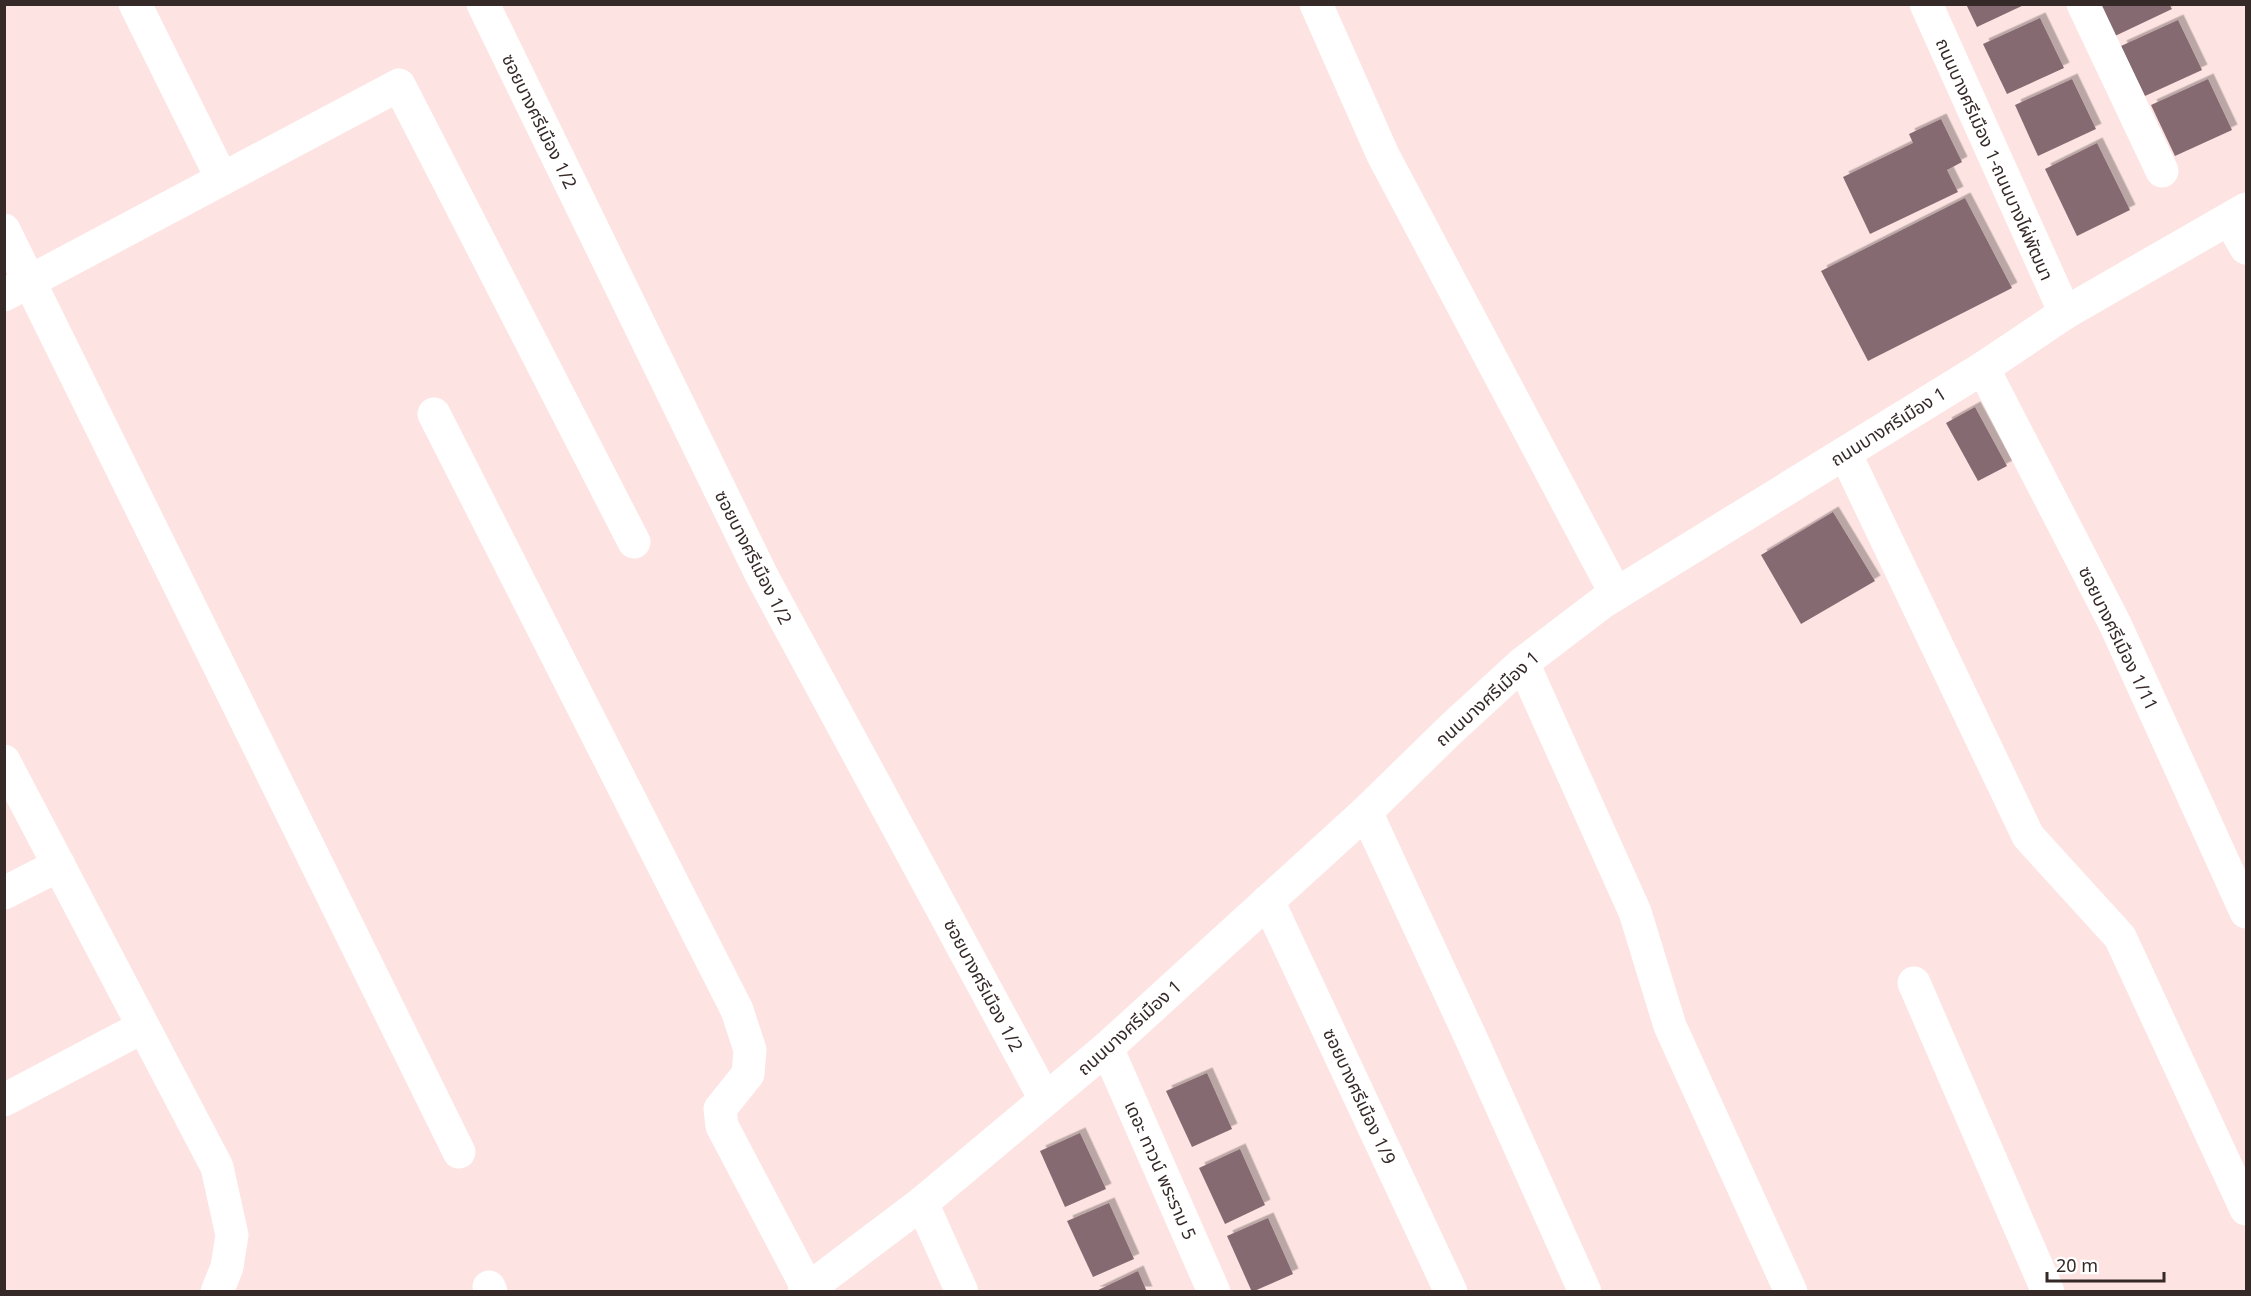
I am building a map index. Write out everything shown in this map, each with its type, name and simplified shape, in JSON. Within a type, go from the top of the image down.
[{"type":"street","points":[[135,4],[222,179]]},
{"type":"street","name":"ซอยบางศรีเมือง 1/2","points":[[483,4],[762,576],[1045,1100]]},
{"type":"street","name":"ถนนบางศรีเมือง 1-ถนนบางไผ่พัฒนา","points":[[1926,4],[2065,313]]},
{"type":"street","points":[[2083,4],[2162,171]]},
{"type":"street","points":[[1323,6],[1383,155],[1616,594]]},
{"type":"street","points":[[17,288],[399,85],[634,542]]},
{"type":"street","points":[[2238,214],[2247,248]]},
{"type":"street","name":"ถนนบางศรีเมือง 1","points":[[806,1290],[922,1203],[1107,1048],[1366,812],[1523,663],[1616,594],[1983,368],[2065,313],[2238,214]]},
{"type":"street","points":[[4,230],[17,288],[459,1152]]},
{"type":"street","name":"ซอยบางศรีเมือง 1/11","points":[[1983,368],[2115,624],[2247,912]]},
{"type":"street","points":[[434,414],[737,1010],[750,1050],[748,1074],[720,1109],[722,1126],[806,1290]]},
{"type":"street","points":[[1845,453],[2028,836],[2120,937],[2247,1209]]},
{"type":"street","points":[[1523,663],[1635,912],[1670,1026],[1791,1292]]},
{"type":"street","points":[[4,761],[217,1167],[232,1235],[227,1268],[217,1292]]},
{"type":"street","points":[[1366,812],[1585,1292]]},
{"type":"street","points":[[4,893],[59,864]]},
{"type":"street","name":"ซอยบางศรีเมือง 1/9","points":[[1268,901],[1451,1292]]},
{"type":"street","points":[[1914,983],[2048,1292]]},
{"type":"street","points":[[4,1100],[143,1027]]},
{"type":"street","name":"เดอะ ทาวน์ พระราม 5","points":[[1107,1048],[1214,1292]]},
{"type":"street","points":[[922,1203],[962,1292]]},
{"type":"building","points":[[1966,4],[2026,4],[1977,27]]},
{"type":"building","points":[[2100,4],[2169,4],[2172,9],[2115,36]]},
{"type":"building","points":[[2040,18],[2064,68],[2007,94],[1983,44]]},
{"type":"building","points":[[2178,20],[2202,70],[2145,96],[2121,46]]},
{"type":"building","points":[[2072,79],[2096,129],[2038,156],[2015,105]]},
{"type":"building","points":[[2208,79],[2232,130],[2175,156],[2151,105]]},
{"type":"building","points":[[1941,119],[1962,162],[1947,170],[1958,192],[1870,234],[1843,177],[1913,143],[1909,134]]},
{"type":"building","points":[[2097,143],[2130,210],[2077,236],[2045,169]]},
{"type":"building","points":[[1965,198],[2012,288],[1868,361],[1821,271]]},
{"type":"building","points":[[1975,407],[2007,466],[1978,481],[1946,423]]},
{"type":"building","points":[[1833,512],[1875,581],[1801,624],[1761,555]]},
{"type":"building","points":[[1207,1073],[1232,1129],[1192,1147],[1166,1091]]},
{"type":"building","points":[[1080,1133],[1106,1189],[1065,1207],[1040,1151]]},
{"type":"building","points":[[1240,1149],[1265,1205],[1225,1224],[1199,1168]]},
{"type":"building","points":[[1109,1203],[1134,1259],[1093,1277],[1067,1221]]},
{"type":"building","points":[[1268,1218],[1293,1274],[1252,1292],[1227,1236]]},
{"type":"building","points":[[1138,1271],[1147,1292],[1094,1292]]}]
